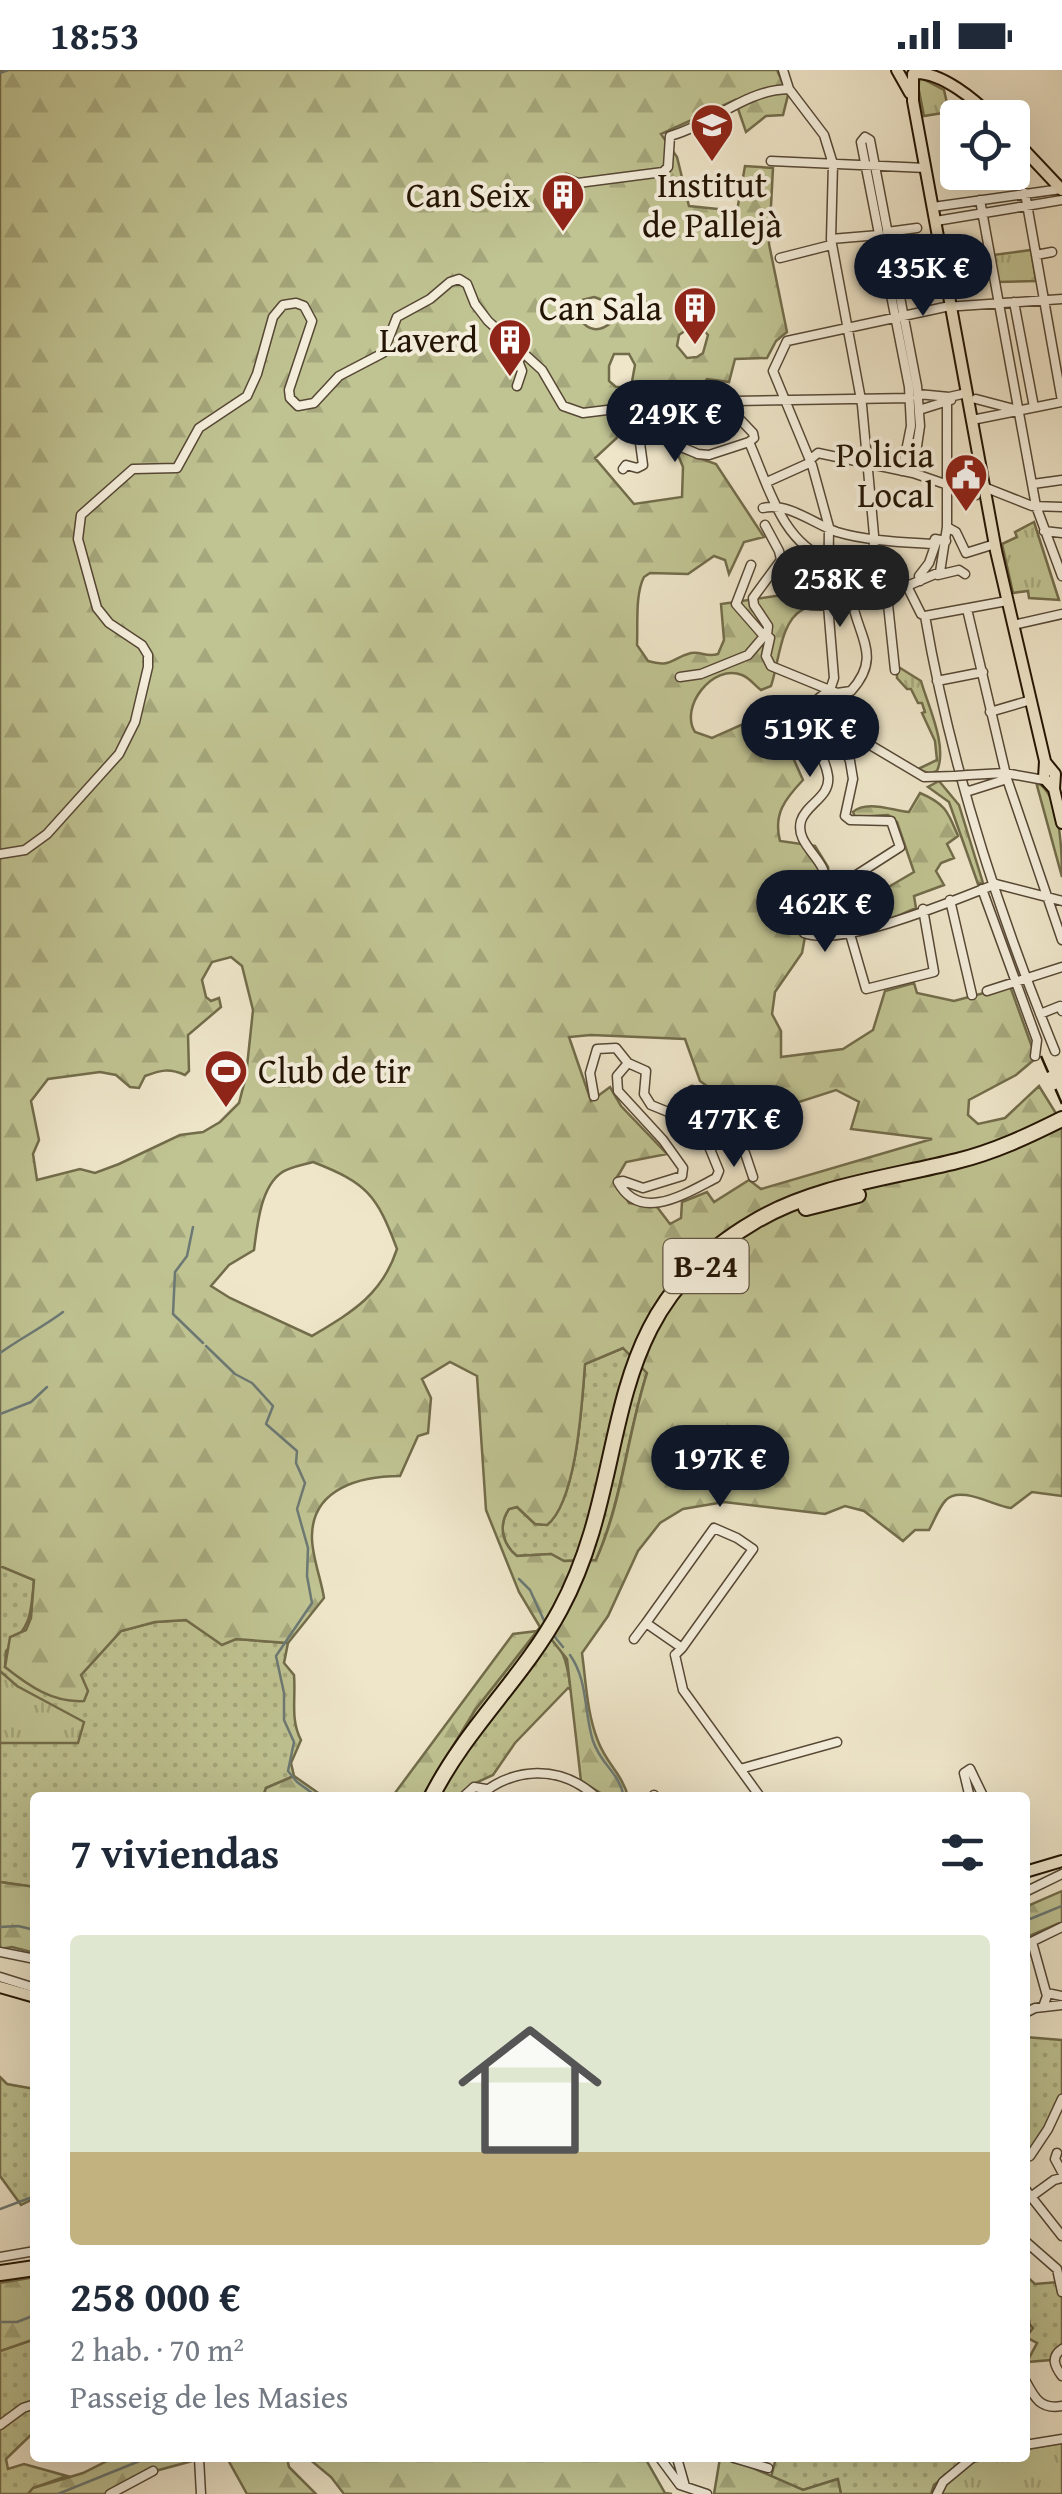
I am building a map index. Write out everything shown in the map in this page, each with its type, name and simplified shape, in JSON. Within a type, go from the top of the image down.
[{"type":"highway","name":"B-24","points":[[442,1792],[467,1750],[562,1615],[589,1542],[620,1409],[639,1349],[662,1307],[699,1262],[732,1235],[785,1206],[985,1153],[1060,1124]]},
{"type":"highway","name":"B-24","points":[[434,1792],[461,1746],[540,1649]]},
{"type":"highway","points":[[0,2265],[30,2261]]},
{"type":"highway","points":[[0,2274],[30,2269]]},
{"type":"main road","points":[[974,100],[932,73],[908,72],[972,420],[975,493],[995,544],[1062,823]]},
{"type":"main road","points":[[1030,156],[1061,190]]},
{"type":"main road","points":[[1030,1871],[1062,1861]]},
{"type":"main road","points":[[0,1987],[30,1996]]},
{"type":"street","points":[[783,70],[789,89],[824,135],[833,164],[831,242],[862,400],[874,538],[873,598]]},
{"type":"street","points":[[566,178],[578,183],[663,172],[668,167],[670,136],[698,126],[752,94],[789,89]]},
{"type":"street","points":[[864,140],[890,276]]},
{"type":"street","points":[[771,162],[926,168]]},
{"type":"street","points":[[870,165],[872,198],[906,349],[923,402],[918,446],[907,472]]},
{"type":"street","points":[[870,165],[899,317],[947,484],[947,527],[918,576],[920,581]]},
{"type":"street","points":[[933,207],[1061,190]]},
{"type":"street","points":[[972,420],[1002,410],[1062,402],[1025,194]]},
{"type":"street","points":[[980,200],[1036,506],[1061,570]]},
{"type":"street","points":[[936,220],[1062,200]]},
{"type":"street","points":[[881,218],[881,236]]},
{"type":"street","points":[[780,258],[831,242],[917,228]]},
{"type":"street","points":[[1036,255],[1052,252]]},
{"type":"street","points":[[0,854],[25,850],[46,834],[119,754],[134,726],[148,655],[142,644],[109,623],[98,608],[78,538],[82,515],[134,469],[176,468],[200,428],[244,400],[252,388],[278,309],[286,304],[300,304],[311,317],[310,332],[288,390],[292,402],[301,406],[316,402],[338,376],[383,353],[397,317],[430,300],[456,278],[467,284],[478,308],[542,370],[555,397],[568,409],[582,413],[615,408],[660,419],[672,442],[698,454],[710,455],[754,438],[754,433],[732,412],[732,402],[923,402],[968,397],[1002,410]]},
{"type":"street","points":[[1062,300],[951,306],[791,339],[784,344],[773,372],[811,459],[829,527],[828,604],[834,678],[830,690],[808,708],[809,735],[828,780],[826,791],[804,814],[800,829],[824,870],[825,883],[803,917],[804,933],[850,934],[996,884],[1062,902]]},
{"type":"street","points":[[1014,302],[1034,407]]},
{"type":"street","points":[[505,336],[520,365],[517,386]]},
{"type":"street","points":[[907,472],[910,426],[923,402]]},
{"type":"street","points":[[623,469],[642,464],[640,443],[646,416]]},
{"type":"street","points":[[748,442],[776,506],[808,552],[829,559]]},
{"type":"street","points":[[767,482],[811,459],[868,464],[975,493],[1036,506],[1062,507]]},
{"type":"street","points":[[1034,484],[1062,480]]},
{"type":"street","points":[[762,508],[776,506],[829,527],[874,538],[932,544],[942,540]]},
{"type":"street","points":[[765,526],[781,560],[788,588],[808,606],[873,598],[938,575],[959,570],[964,574]]},
{"type":"street","points":[[947,527],[956,532],[966,553],[995,544]]},
{"type":"street","points":[[1044,531],[1062,534]]},
{"type":"street","points":[[938,575],[942,568],[942,540]]},
{"type":"street","points":[[798,594],[808,552]]},
{"type":"street","points":[[680,677],[706,672],[756,649],[768,626],[753,598],[781,560]]},
{"type":"street","points":[[751,565],[736,604],[770,642],[766,656],[771,666],[840,693],[854,688],[868,662],[869,650],[852,601]]},
{"type":"street","points":[[908,586],[925,616],[965,789],[1040,1014],[1054,1047],[1062,1038]]},
{"type":"street","points":[[887,595],[895,670]]},
{"type":"street","points":[[925,616],[1007,601]]},
{"type":"street","points":[[966,609],[1006,776],[1062,940]]},
{"type":"street","points":[[1013,625],[1062,614]]},
{"type":"street","points":[[937,681],[983,672]]},
{"type":"street","points":[[990,712],[1030,700]]},
{"type":"street","points":[[808,708],[924,777],[1050,776]]},
{"type":"street","points":[[818,898],[893,854],[900,842],[891,820],[850,820],[845,816],[853,779],[841,739],[845,730]]},
{"type":"street","points":[[965,789],[970,791],[1006,776]]},
{"type":"street","points":[[825,883],[831,888],[838,886]]},
{"type":"street","points":[[982,889],[1038,1044],[1035,1056]]},
{"type":"street","points":[[950,900],[972,995]]},
{"type":"street","points":[[850,934],[866,989],[934,972],[922,910]]},
{"type":"street","points":[[987,991],[1062,966]]},
{"type":"street","points":[[1040,1014],[1060,1006],[1062,1010]]},
{"type":"street","points":[[594,1096],[590,1076],[597,1049],[616,1048],[628,1062],[646,1071],[644,1094],[651,1105],[725,1137],[744,1152],[753,1178]]},
{"type":"street","points":[[628,1062],[617,1076],[618,1091],[683,1168],[682,1176],[643,1188],[618,1182],[635,1202],[666,1202],[716,1178],[719,1170],[701,1128],[692,1090]]},
{"type":"street","points":[[634,1639],[714,1528],[738,1538],[753,1550],[679,1652]]},
{"type":"street","points":[[646,1623],[679,1652],[685,1692],[756,1792]]},
{"type":"street","points":[[740,1769],[837,1742]]},
{"type":"street","points":[[484,1792],[514,1775],[549,1773],[570,1779],[588,1792]]},
{"type":"street","points":[[971,1779],[975,1792]]},
{"type":"street","points":[[469,1792],[474,1787],[486,1790]]},
{"type":"street","points":[[1030,1890],[1062,1874]]},
{"type":"street","points":[[1030,1943],[1062,1928]]},
{"type":"street","points":[[1030,1949],[1047,1992],[1039,2008]]},
{"type":"street","points":[[0,1952],[30,1958]]},
{"type":"street","points":[[0,1977],[30,1986]]},
{"type":"street","points":[[1047,1992],[1062,1996]]},
{"type":"street","points":[[1030,2002],[1039,2008]]},
{"type":"street","points":[[1030,2011],[1062,2005]]},
{"type":"street","points":[[1030,2156],[1062,2099]]},
{"type":"street","points":[[1048,2128],[1062,2134]]},
{"type":"street","points":[[1030,2191],[1062,2175],[1055,2160],[1057,2154]]},
{"type":"street","points":[[1030,2193],[1062,2236]]},
{"type":"street","points":[[1030,2245],[1060,2266],[1062,2292]]},
{"type":"street","points":[[0,2257],[30,2252]]},
{"type":"street","points":[[1062,2349],[1054,2359],[1062,2376]]},
{"type":"street","points":[[1030,2388],[1038,2402],[1062,2406]]},
{"type":"street","points":[[0,2425],[30,2406]]},
{"type":"street","points":[[1030,2443],[1062,2440]]},
{"type":"street","points":[[198,2462],[200,2494]]},
{"type":"street","points":[[663,2462],[675,2481],[707,2494]]},
{"type":"street","points":[[677,2462],[684,2486]]},
{"type":"street","points":[[748,2462],[768,2468]]},
{"type":"street","points":[[937,2494],[943,2482],[967,2462]]},
{"type":"street","points":[[110,2494],[152,2472]]},
{"type":"green space","points":[[0,70],[777,70],[788,95],[783,115],[766,116],[746,132],[735,100],[661,134],[677,157],[689,206],[737,211],[745,166],[773,168],[769,244],[787,332],[776,341],[767,358],[735,359],[729,382],[707,379],[687,403],[677,431],[665,418],[636,420],[595,458],[634,504],[682,497],[683,467],[676,450],[716,464],[764,537],[744,542],[729,574],[725,560],[714,556],[688,574],[650,573],[644,577],[638,601],[637,645],[648,661],[671,662],[691,653],[718,654],[724,640],[721,604],[789,594],[802,610],[785,633],[771,686],[761,690],[742,675],[720,675],[695,700],[691,722],[695,732],[712,738],[757,718],[776,700],[803,704],[798,715],[802,736],[787,744],[803,780],[782,808],[778,831],[780,841],[815,846],[828,867],[830,883],[821,904],[809,915],[802,953],[775,992],[772,1014],[781,1031],[781,1057],[843,1049],[873,1030],[885,991],[914,983],[917,993],[954,1001],[1010,986],[1036,1058],[1016,1075],[969,1100],[968,1115],[978,1124],[1005,1118],[1039,1086],[1062,1123],[1062,1496],[1032,1492],[1011,1508],[968,1495],[952,1496],[941,1506],[929,1530],[915,1530],[903,1541],[864,1511],[845,1506],[825,1514],[724,1502],[683,1509],[660,1523],[638,1551],[608,1616],[582,1653],[594,1731],[626,1792],[599,1792],[581,1781],[567,1659],[548,1635],[537,1631],[540,1627],[519,1592],[486,1510],[477,1376],[450,1362],[422,1379],[431,1398],[428,1433],[418,1436],[400,1476],[355,1482],[321,1506],[314,1519],[312,1542],[324,1598],[288,1643],[236,1639],[222,1645],[186,1620],[155,1622],[121,1631],[81,1675],[88,1691],[84,1701],[62,1699],[32,1687],[5,1667],[10,1637],[26,1630],[31,1618],[34,1580],[0,1566]],"holes":[[[594,297],[606,303],[612,312],[612,322],[598,329],[586,326],[579,318],[582,300]],[[689,328],[702,328],[708,335],[703,353],[687,358],[677,346],[679,335]],[[614,354],[629,354],[635,365],[631,387],[616,387],[609,381]],[[231,957],[242,966],[253,1010],[239,1103],[203,1132],[180,1135],[95,1173],[80,1169],[37,1180],[33,1154],[39,1140],[31,1101],[48,1079],[100,1072],[116,1075],[130,1087],[139,1088],[145,1076],[156,1072],[185,1075],[189,1071],[188,1035],[221,1007],[219,998],[211,1001],[206,997],[202,980],[212,962]],[[569,1037],[685,1039],[700,1081],[730,1103],[768,1112],[836,1090],[859,1102],[851,1129],[932,1139],[761,1189],[749,1180],[714,1202],[707,1192],[682,1202],[681,1218],[670,1224],[657,1207],[629,1203],[615,1181],[626,1162],[667,1154],[621,1106],[610,1087],[591,1101]],[[313,1162],[346,1177],[368,1193],[397,1249],[383,1279],[364,1301],[312,1336],[211,1286],[229,1265],[254,1250],[261,1209],[274,1180],[284,1171]],[[623,1348],[647,1373],[605,1537],[596,1560],[564,1561],[551,1554],[517,1556],[503,1534],[503,1521],[509,1509],[517,1507],[535,1524],[547,1525],[557,1513],[571,1474],[585,1364]]]},
{"type":"green space","points":[[921,78],[944,90],[946,100],[940,100],[940,113],[924,116],[917,81]]},
{"type":"green space","points":[[1031,250],[1036,281],[998,282],[993,255]]},
{"type":"green space","points":[[1034,522],[1059,600],[1029,598],[1028,591],[1013,593],[1002,544]]},
{"type":"green space","points":[[897,666],[921,681],[936,726],[940,761],[937,771],[930,774],[918,769],[937,760],[935,741],[922,713],[922,703],[897,678]]},
{"type":"green space","points":[[939,781],[959,805],[983,883],[978,884],[949,802],[928,787]]},
{"type":"green space","points":[[1036,782],[1051,798],[1055,810],[1062,877]]},
{"type":"green space","points":[[920,793],[945,810],[958,836],[947,844],[954,858],[941,863],[936,871],[944,885],[914,896],[916,908],[891,919],[835,933],[832,920],[914,872],[897,822],[888,815],[855,817],[853,812],[872,806],[909,812]]},
{"type":"green space","points":[[623,1348],[647,1373],[612,1514],[596,1560],[564,1561],[551,1554],[517,1556],[503,1534],[503,1521],[509,1509],[517,1507],[535,1524],[547,1525],[557,1513],[576,1450],[585,1364]]},
{"type":"green space","points":[[0,1566],[34,1580],[28,1619],[6,1651],[5,1667],[81,1675],[121,1631],[155,1622],[186,1620],[222,1644],[236,1639],[288,1643],[284,1663],[294,1675],[294,1716],[301,1740],[291,1763],[294,1776],[265,1792],[30,1792],[30,1886],[0,1882]]},
{"type":"green space","points":[[537,1631],[559,1647],[571,1690],[568,1688],[515,1743],[493,1775],[465,1792],[426,1792],[475,1710]]},
{"type":"green space","points":[[537,1631],[475,1710],[425,1792],[396,1792],[513,1634]]},
{"type":"green space","points":[[0,1671],[17,1686],[84,1722],[78,1743],[0,1743]]},
{"type":"green space","points":[[294,1776],[317,1792],[265,1792]]},
{"type":"green space","points":[[0,1882],[30,1886],[30,1952],[12,1947],[0,1949]]},
{"type":"green space","points":[[1062,1891],[1062,1922],[1030,1936],[1030,1905]]},
{"type":"green space","points":[[1030,2037],[1062,2040],[1062,2098],[1030,2153]]},
{"type":"green space","points":[[0,2077],[7,2084],[30,2088],[30,2200],[21,2205],[0,2176]]},
{"type":"green space","points":[[30,2278],[30,2341],[0,2351],[0,2283]]},
{"type":"green space","points":[[1030,2280],[1035,2284],[1058,2282],[1062,2343],[1051,2360],[1030,2362],[1037,2343],[1030,2339]]},
{"type":"green space","points":[[30,2341],[30,2436],[6,2459],[8,2469],[24,2464],[67,2476],[33,2488],[28,2494],[0,2494],[0,2351]]},
{"type":"green space","points":[[1062,2443],[1062,2494],[941,2494],[965,2465],[1030,2462],[1030,2448]]},
{"type":"green space","points":[[105,2462],[189,2462],[133,2477],[107,2494],[28,2494],[33,2488]]},
{"type":"green space","points":[[229,2462],[288,2462],[316,2494],[247,2494]]},
{"type":"green space","points":[[313,2462],[647,2462],[665,2493],[672,2494],[344,2494]]},
{"type":"green space","points":[[719,2462],[736,2462],[803,2490],[838,2479],[841,2494],[714,2494]]},
{"type":"green space","points":[[775,2462],[963,2462],[934,2485],[931,2494],[841,2494],[837,2479],[803,2490],[771,2477]]},
{"type":"waterway","points":[[0,73],[8,70]]},
{"type":"waterway","points":[[193,1227],[187,1256],[175,1272],[173,1314],[203,1343]]},
{"type":"waterway","points":[[0,1353],[63,1312]]},
{"type":"waterway","points":[[206,1346],[235,1374],[252,1383],[273,1406],[266,1424],[297,1451],[296,1463],[305,1483],[297,1509],[308,1548],[307,1576],[312,1603],[276,1656],[284,1693],[284,1720],[294,1742],[288,1771],[311,1792]]},
{"type":"waterway","points":[[0,1414],[31,1402],[47,1387]]},
{"type":"waterway","points":[[519,1579],[530,1590],[546,1625]]},
{"type":"waterway","points":[[554,1636],[563,1647]]},
{"type":"waterway","points":[[570,1655],[583,1686],[593,1741],[622,1792]]},
{"type":"waterway","points":[[1030,1919],[1062,1906]]},
{"type":"waterway","points":[[0,1927],[30,1929]]},
{"type":"waterway","points":[[0,2209],[30,2198]]},
{"type":"waterway","points":[[0,2322],[30,2317]]},
{"type":"waterway","points":[[58,2494],[137,2462]]},
{"type":"railway","points":[[1041,1056],[1062,1104]]},
{"type":"place","name":"Institut de Pallejà","points":[[712,163]]},
{"type":"place","name":"Can Seix","points":[[563,233]]},
{"type":"place","name":"Can Sala","points":[[695,346]]},
{"type":"place","name":"Laverd","points":[[510,378]]},
{"type":"place","name":"Policia Local","points":[[966,513]]},
{"type":"place","name":"Club de tir","points":[[226,1109]]}]
